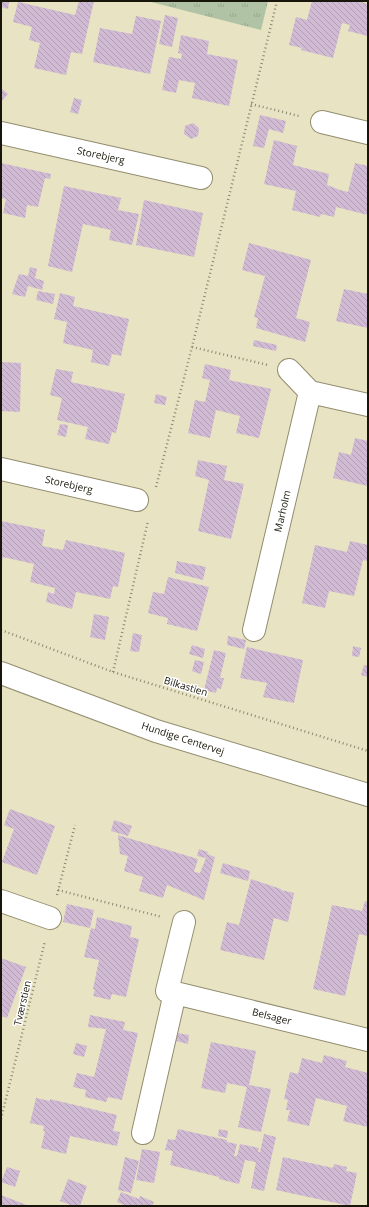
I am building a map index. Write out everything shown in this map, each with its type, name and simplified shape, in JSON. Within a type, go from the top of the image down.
[{"type":"street","points":[[322,122],[368,133]]},
{"type":"street","name":"Storebjerg","points":[[1,133],[201,178]]},
{"type":"street","points":[[289,370],[310,392],[368,405]]},
{"type":"street","name":"Marholm","points":[[254,630],[310,392]]},
{"type":"street","name":"Storebjerg","points":[[1,469],[137,500]]},
{"type":"street","name":"Hundige Centervej","points":[[1,673],[156,731],[368,795]]},
{"type":"street","points":[[1,901],[50,918]]},
{"type":"street","points":[[143,1133],[176,993],[167,991],[184,922]]},
{"type":"street","name":"Belsager","points":[[176,993],[368,1040]]},
{"type":"path","points":[[156,489],[276,1]]},
{"type":"path","points":[[251,104],[322,122]]},
{"type":"path","points":[[192,347],[289,370]]},
{"type":"path","points":[[113,672],[148,519]]},
{"type":"path","name":"Bilkastien","points":[[1,630],[113,672],[368,751]]},
{"type":"path","name":"Tværstien","points":[[1,1119],[50,918],[75,825]]},
{"type":"path","points":[[58,890],[184,922]]},
{"type":"green space","points":[[147,1],[268,1],[261,30]]},
{"type":"building","points":[[1,1],[9,1],[8,9],[1,7]]},
{"type":"building","points":[[79,1],[94,1],[82,54],[71,52],[66,75],[34,68],[40,43],[29,40],[32,27],[13,22],[18,2],[75,15]]},
{"type":"building","points":[[312,1],[358,1],[368,4],[368,36],[348,31],[350,25],[342,23],[333,58],[301,50],[302,48],[289,45],[296,17],[307,20]]},
{"type":"building","points":[[165,15],[178,18],[172,47],[159,44]]},
{"type":"building","points":[[136,16],[161,21],[150,74],[93,62],[100,28],[132,34]]},
{"type":"building","points":[[181,35],[209,41],[207,54],[238,60],[229,106],[192,98],[195,83],[179,80],[176,93],[162,90],[169,57],[181,59],[182,54],[178,53]]},
{"type":"building","points":[[1,88],[8,94],[1,102]]},
{"type":"building","points":[[74,98],[82,100],[78,114],[70,112]]},
{"type":"building","points":[[260,115],[286,121],[283,133],[269,129],[264,148],[253,146]]},
{"type":"building","points":[[193,123],[199,128],[198,136],[191,139],[184,134],[185,126]]},
{"type":"building","points":[[274,140],[297,146],[293,165],[329,174],[327,185],[340,190],[348,192],[355,163],[368,166],[368,215],[336,207],[334,217],[321,214],[320,217],[292,210],[296,191],[264,184]]},
{"type":"building","points":[[1,163],[51,174],[50,179],[45,178],[38,207],[27,205],[25,218],[3,213],[6,199],[1,198]]},
{"type":"building","points":[[64,186],[121,198],[118,210],[139,214],[132,245],[109,240],[111,230],[83,224],[72,272],[48,266]]},
{"type":"building","points":[[144,200],[203,213],[194,257],[136,245]]},
{"type":"building","points":[[249,243],[311,260],[296,318],[310,322],[305,342],[256,328],[258,318],[254,317],[265,276],[242,270]]},
{"type":"building","points":[[30,267],[37,269],[35,278],[44,281],[42,290],[28,286],[25,297],[12,294],[19,274],[28,276]]},
{"type":"building","points":[[344,289],[368,294],[368,328],[336,321]]},
{"type":"building","points":[[38,291],[55,294],[53,304],[36,300]]},
{"type":"building","points":[[60,293],[75,297],[73,306],[129,319],[121,356],[112,354],[109,366],[91,362],[93,350],[63,343],[67,322],[54,319]]},
{"type":"building","points":[[254,340],[277,345],[276,351],[253,346]]},
{"type":"building","points":[[1,362],[21,363],[20,412],[1,411]]},
{"type":"building","points":[[205,364],[231,370],[229,380],[271,389],[259,438],[236,433],[240,416],[216,410],[210,438],[188,433],[195,400],[205,402],[210,380],[202,378]]},
{"type":"building","points":[[56,369],[73,372],[71,382],[125,394],[116,433],[112,432],[109,444],[85,439],[88,427],[57,420],[62,398],[50,395]]},
{"type":"building","points":[[156,394],[167,397],[165,405],[154,403]]},
{"type":"building","points":[[60,424],[68,425],[66,437],[57,435]]},
{"type":"building","points":[[355,438],[368,441],[368,486],[333,478],[339,452],[351,455]]},
{"type":"building","points":[[198,460],[227,466],[224,480],[244,484],[231,539],[198,531],[209,480],[195,476]]},
{"type":"building","points":[[1,521],[45,530],[42,546],[63,550],[66,540],[125,553],[118,587],[113,586],[110,599],[76,592],[72,609],[46,602],[48,592],[54,594],[55,588],[30,582],[34,564],[3,557],[1,565]]},
{"type":"building","points":[[350,541],[368,545],[368,561],[363,560],[354,596],[329,591],[325,608],[302,603],[315,545],[347,552]]},
{"type":"building","points":[[177,561],[206,567],[203,580],[175,573]]},
{"type":"building","points":[[168,577],[209,587],[197,631],[167,624],[168,618],[148,613],[153,592],[164,594]]},
{"type":"building","points":[[94,614],[109,617],[105,640],[90,637]]},
{"type":"building","points":[[133,633],[142,635],[139,652],[130,651]]},
{"type":"building","points":[[228,636],[246,640],[244,649],[227,645]]},
{"type":"building","points":[[192,645],[205,649],[203,658],[189,654]]},
{"type":"building","points":[[353,646],[361,648],[359,657],[352,656]]},
{"type":"building","points":[[247,647],[303,660],[294,703],[263,697],[267,683],[240,678]]},
{"type":"building","points":[[214,650],[226,653],[220,678],[224,678],[221,689],[217,688],[216,693],[204,690]]},
{"type":"building","points":[[195,660],[204,662],[201,674],[192,671]]},
{"type":"building","points":[[364,665],[368,666],[368,677],[361,675]]},
{"type":"building","points":[[10,809],[55,826],[37,875],[2,862],[14,829],[4,825]]},
{"type":"building","points":[[114,820],[132,826],[128,836],[111,831]]},
{"type":"building","points":[[118,835],[198,859],[194,872],[200,873],[206,858],[197,856],[199,849],[208,852],[207,854],[215,857],[204,900],[167,885],[163,898],[139,891],[143,877],[124,871],[128,856],[120,854]]},
{"type":"building","points":[[223,863],[250,871],[248,881],[220,873]]},
{"type":"building","points":[[251,879],[294,893],[288,922],[274,918],[264,960],[220,950],[227,922],[239,925]]},
{"type":"building","points":[[365,901],[368,902],[368,936],[359,934],[345,996],[313,989],[332,905],[362,911]]},
{"type":"building","points":[[67,904],[94,910],[90,928],[63,922]]},
{"type":"building","points":[[97,917],[132,926],[130,937],[139,939],[126,997],[112,994],[110,1000],[93,996],[99,960],[84,957],[91,928],[95,929]]},
{"type":"building","points":[[1,958],[26,967],[7,1018],[1,1016]]},
{"type":"building","points":[[90,1015],[125,1022],[123,1030],[138,1033],[122,1100],[108,1097],[106,1102],[85,1097],[86,1090],[73,1087],[77,1073],[94,1077],[106,1029],[88,1027]]},
{"type":"building","points":[[177,1033],[189,1035],[188,1044],[176,1041]]},
{"type":"building","points":[[211,1042],[256,1051],[249,1085],[271,1089],[261,1132],[238,1127],[247,1087],[227,1083],[225,1093],[201,1088]]},
{"type":"building","points":[[76,1043],[87,1046],[84,1057],[73,1054]]},
{"type":"building","points":[[324,1055],[347,1061],[345,1067],[368,1073],[368,1127],[343,1121],[347,1106],[316,1098],[309,1126],[287,1121],[290,1110],[286,1110],[288,1100],[284,1099],[290,1072],[298,1074],[302,1058],[322,1063]]},
{"type":"building","points":[[36,1098],[50,1101],[50,1099],[117,1115],[113,1131],[120,1132],[117,1146],[70,1136],[66,1154],[41,1148],[45,1131],[43,1131],[44,1126],[30,1123]]},
{"type":"building","points":[[178,1129],[227,1140],[227,1142],[237,1144],[234,1156],[237,1156],[240,1144],[259,1148],[258,1152],[260,1152],[264,1134],[276,1137],[264,1191],[251,1188],[256,1162],[245,1160],[239,1184],[219,1179],[219,1177],[170,1165],[173,1151],[165,1150],[168,1139],[175,1140]]},
{"type":"building","points":[[219,1129],[228,1131],[227,1138],[218,1136]]},
{"type":"building","points":[[142,1149],[160,1152],[154,1183],[136,1180]]},
{"type":"building","points":[[125,1157],[139,1161],[131,1193],[118,1190]]},
{"type":"building","points":[[283,1157],[333,1168],[334,1164],[347,1167],[346,1171],[357,1173],[350,1206],[276,1190]]},
{"type":"building","points":[[7,1167],[20,1171],[15,1187],[1,1182]]},
{"type":"building","points":[[68,1179],[87,1186],[80,1206],[73,1206],[60,1201]]},
{"type":"building","points":[[121,1192],[139,1199],[140,1196],[154,1202],[152,1206],[127,1206],[117,1202]]},
{"type":"building","points":[[1,1195],[29,1206],[1,1206]]}]
